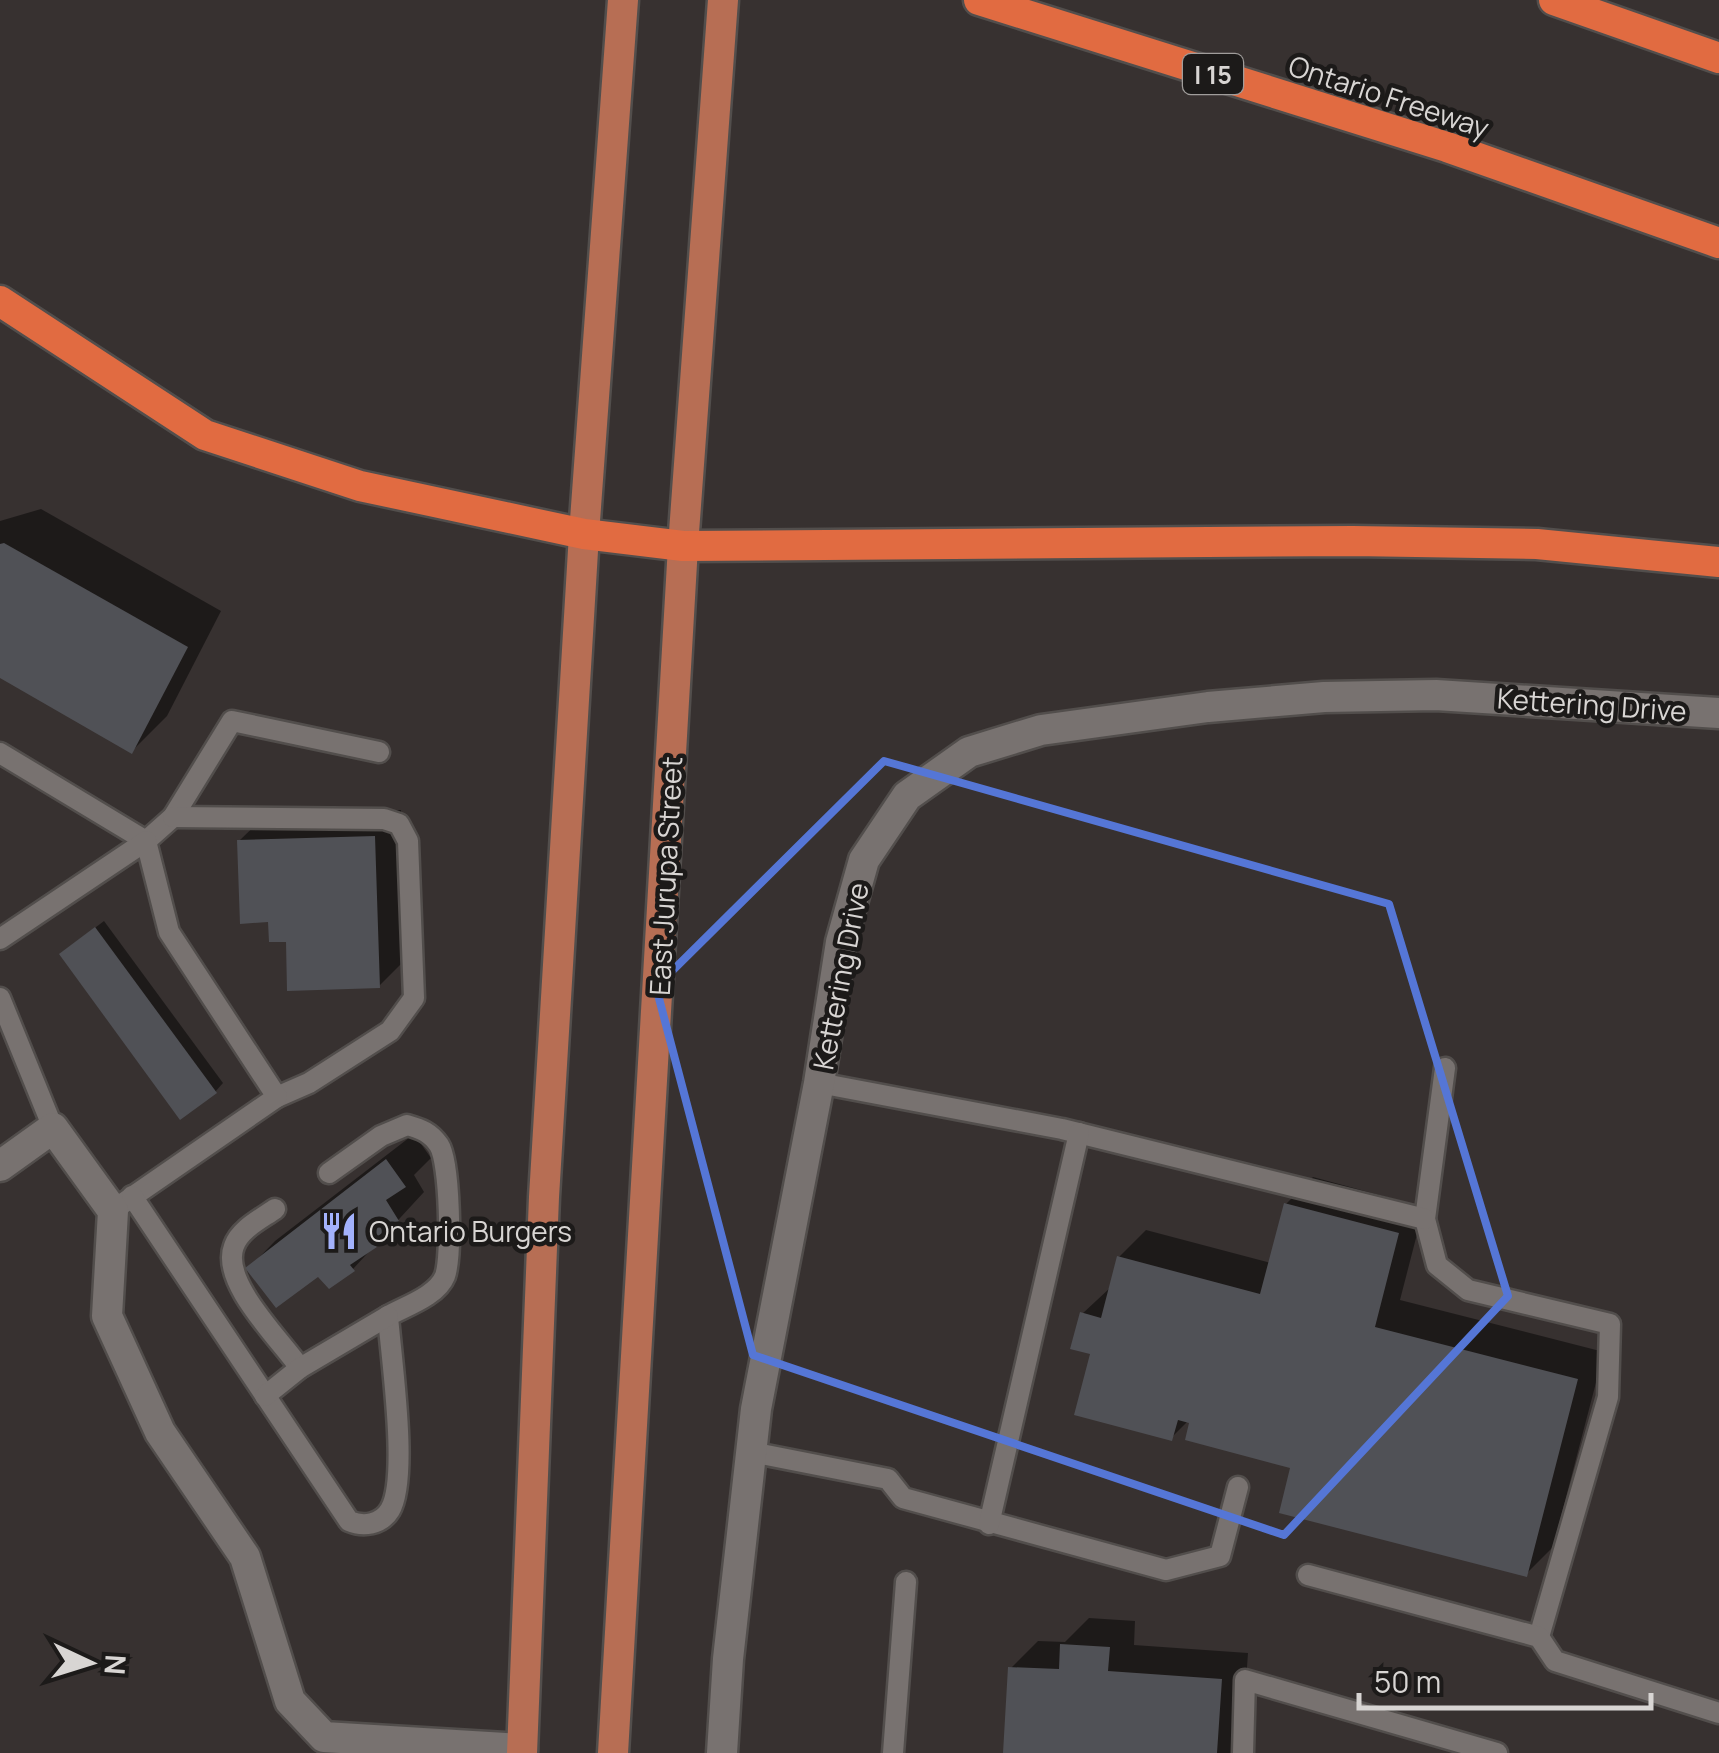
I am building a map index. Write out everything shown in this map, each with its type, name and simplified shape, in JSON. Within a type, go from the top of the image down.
[{"type":"highway","name":"Ontario Freeway","points":[[980,0],[1447,148],[1719,243]]},
{"type":"highway","points":[[1554,0],[1719,58]]},
{"type":"highway","points":[[0,300],[205,435],[360,486],[584,534],[683,546],[1537,544],[1719,562]]},
{"type":"main road","points":[[522,1751],[544,1197],[584,534],[623,0]]},
{"type":"main road","name":"East Jurupa Street","points":[[613,1753],[683,546],[723,0]]},
{"type":"street","name":"Kettering Drive","points":[[722,1753],[728,1659],[756,1410],[841,942],[864,860],[907,796],[969,752],[1041,730],[1208,707],[1436,695],[1719,712]]},
{"type":"street","points":[[0,1166],[53,1128],[122,1204],[107,1316],[160,1432],[244,1557],[290,1701],[324,1737],[522,1751]]},
{"type":"lane","points":[[0,939],[146,840],[173,817],[232,721],[378,752]]},
{"type":"lane","points":[[0,753],[146,840],[169,932],[277,1097]]},
{"type":"lane","points":[[173,817],[384,819],[400,824],[408,841],[414,998],[390,1031],[309,1083],[277,1097],[122,1204],[266,1396],[349,1521],[360,1526],[376,1523],[390,1510],[399,1476],[388,1316]]},
{"type":"lane","points":[[0,998],[53,1128]]},
{"type":"lane","points":[[1446,1068],[1425,1220],[1437,1264],[1468,1290],[1610,1324],[1608,1397],[1539,1637]]},
{"type":"lane","points":[[818,1083],[1079,1133],[1425,1220]]},
{"type":"lane","points":[[266,1396],[300,1368],[433,1291],[444,1278],[448,1256],[445,1158],[428,1132],[407,1124],[329,1172]]},
{"type":"lane","points":[[988,1524],[1079,1133]]},
{"type":"lane","points":[[275,1209],[234,1244],[230,1265],[238,1286],[300,1368]]},
{"type":"lane","points":[[751,1452],[888,1478],[903,1498],[1166,1570],[1220,1556],[1238,1487]]},
{"type":"lane","points":[[1308,1575],[1539,1637],[1555,1660],[1718,1710]]},
{"type":"lane","points":[[893,1753],[906,1582]]},
{"type":"lane","points":[[1243,1753],[1245,1680],[1495,1753]]},
{"type":"highlighted area","points":[[884,761],[1389,904],[1508,1296],[1284,1535],[753,1355],[656,987]]},
{"type":"building","points":[[0,544],[188,647],[132,754],[0,678]]},
{"type":"building","points":[[375,836],[380,988],[287,991],[286,942],[269,942],[268,922],[240,924],[237,840]]},
{"type":"building","points":[[95,927],[217,1093],[180,1120],[59,954]]},
{"type":"building","name":"Ontario Burgers","points":[[386,1159],[406,1187],[386,1200],[399,1221],[371,1241],[377,1247],[350,1265],[355,1271],[329,1289],[318,1277],[276,1308],[245,1268]]},
{"type":"building","points":[[1284,1203],[1399,1233],[1375,1327],[1578,1379],[1527,1577],[1279,1513],[1290,1468],[1185,1440],[1189,1423],[1178,1420],[1172,1441],[1074,1415],[1090,1354],[1070,1349],[1080,1312],[1101,1318],[1117,1256],[1260,1294]]},
{"type":"building","points":[[1060,1644],[1110,1647],[1108,1671],[1222,1679],[1217,1753],[1003,1753],[1008,1667],[1059,1669]]},
{"type":"place","name":"Ontario Burgers","points":[[339,1231]]}]
